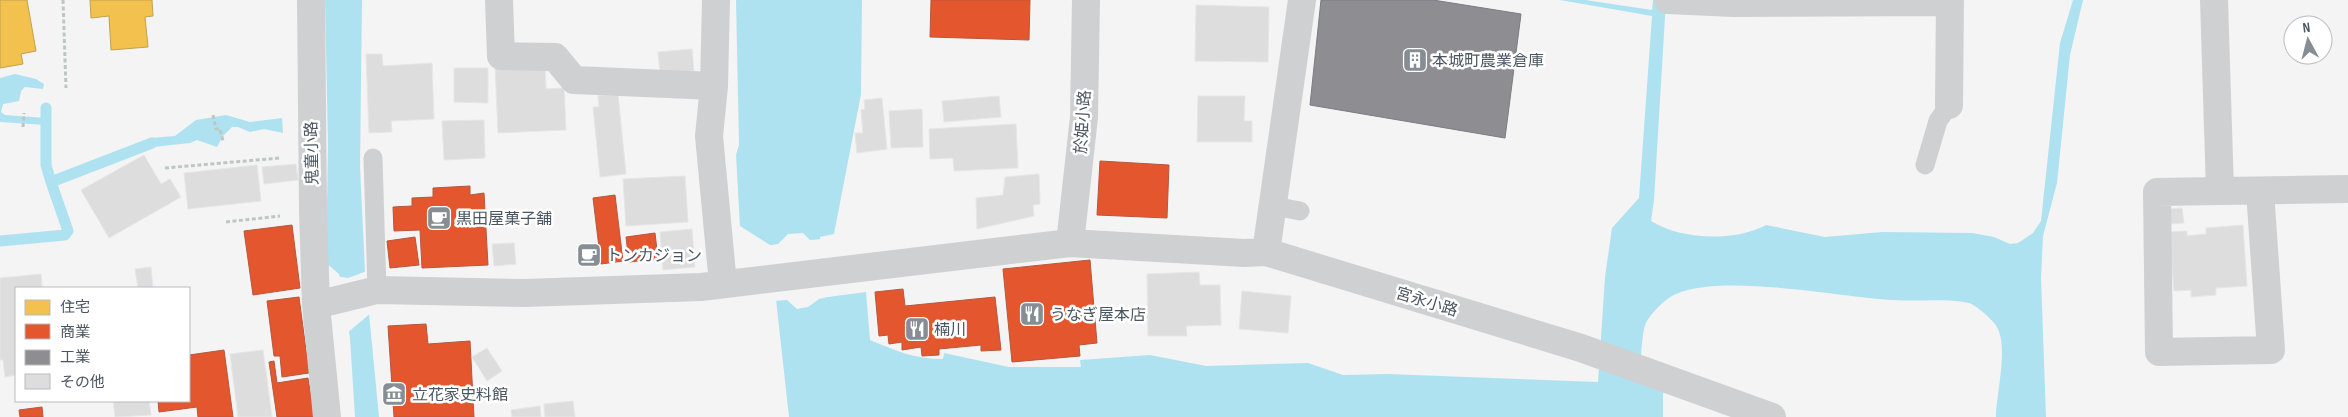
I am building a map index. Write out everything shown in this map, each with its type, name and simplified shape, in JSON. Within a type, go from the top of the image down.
[{"type":"street","name":"鬼童小路","points":[[311,0],[313,212],[328,302],[327,417]]},
{"type":"street","points":[[499,0],[501,56],[556,57],[574,80],[714,86]]},
{"type":"street","points":[[716,0],[714,86],[709,136],[723,284]]},
{"type":"street","name":"於姫小路","points":[[1070,243],[1084,117],[1086,0]]},
{"type":"street","points":[[1266,252],[1302,0]]},
{"type":"street","points":[[1668,0],[1732,2],[1950,1],[1949,105]]},
{"type":"street","points":[[2214,0],[2220,191]]},
{"type":"street","points":[[2260,191],[2271,350],[2159,352],[2157,192],[2348,189]]},
{"type":"street","name":"宮永小路","points":[[328,302],[374,291],[524,294],[723,284],[1070,243],[1244,253],[1266,252],[1581,348],[1772,417]]},
{"type":"lane","points":[[1926,165],[1938,121],[1949,105]]},
{"type":"lane","points":[[373,158],[374,291]]},
{"type":"lane","points":[[1274,206],[1300,211]]},
{"type":"path","points":[[62,0],[66,88]]},
{"type":"path","points":[[23,127],[24,114]]},
{"type":"path","points":[[213,114],[216,129],[220,129],[223,141]]},
{"type":"path","points":[[165,168],[311,156]]},
{"type":"path","points":[[226,222],[313,212]]},
{"type":"water","points":[[325,0],[362,0],[360,167],[365,272],[379,417],[355,417],[350,338],[339,274],[326,263],[328,145]]},
{"type":"water","points":[[736,0],[862,0],[861,94],[834,234],[820,237],[828,297],[866,292],[870,340],[914,356],[943,359],[944,353],[1009,367],[1081,367],[1080,360],[1150,355],[1206,366],[1308,363],[1343,375],[1388,374],[1598,382],[1605,277],[1612,228],[1639,198],[1652,16],[1560,0],[1585,0],[1652,10],[1653,0],[1666,0],[1654,200],[1651,221],[1677,232],[1692,235],[1724,236],[1739,234],[1766,225],[1825,237],[1882,232],[1972,233],[1994,237],[2010,244],[2018,243],[2033,233],[2041,221],[2060,43],[2073,0],[2083,0],[2070,55],[2057,183],[2043,236],[2041,278],[2046,417],[1996,417],[2002,356],[1999,333],[1990,318],[1972,304],[1950,301],[1893,300],[1782,288],[1722,286],[1697,288],[1676,294],[1659,306],[1646,323],[1642,343],[1639,383],[1663,389],[1663,417],[789,417],[770,245],[740,226],[736,155],[739,145]]},
{"type":"water","points":[[15,74],[36,79],[44,84],[43,89],[25,87],[21,91],[19,101],[3,104],[1,112],[5,115],[46,118],[46,125],[0,122],[0,78]]},
{"type":"water","points":[[226,115],[250,122],[282,118],[283,133],[264,129],[250,132],[238,127],[232,127],[223,136],[217,147],[197,140],[190,143],[153,147],[151,138],[175,136],[196,120]]},
{"type":"pier","points":[[803,233],[810,240],[823,239],[830,294],[845,293],[819,299],[808,307],[797,309],[787,300],[774,301],[768,247],[764,246],[778,244],[788,234]]},
{"type":"pier","points":[[367,271],[372,312],[346,334],[336,276],[348,278]]},
{"type":"building: 住宅","points":[[0,0],[27,0],[36,51],[21,54],[23,64],[0,68]]},
{"type":"building: 住宅","points":[[90,0],[152,0],[153,16],[145,17],[148,47],[111,50],[109,16],[91,18]]},
{"type":"building: 商業","points":[[931,0],[1030,0],[1029,40],[930,37]]},
{"type":"building: 商業","points":[[1100,161],[1169,165],[1167,218],[1097,215]]},
{"type":"building: 商業","name":"黒田屋菓子舗","points":[[470,186],[470,195],[484,193],[488,265],[422,268],[420,230],[394,231],[393,207],[412,206],[412,198],[433,197],[433,188]]},
{"type":"building: 商業","points":[[615,195],[623,261],[601,264],[593,198]]},
{"type":"building: 商業","points":[[292,225],[300,288],[253,295],[244,231]]},
{"type":"building: 商業","points":[[655,233],[658,259],[629,262],[626,237]]},
{"type":"building: 商業","points":[[415,237],[419,265],[390,268],[387,241]]},
{"type":"building: 商業","points":[[1090,260],[1097,343],[1079,345],[1080,356],[1012,362],[1003,269]]},
{"type":"building: 商業","points":[[903,289],[905,306],[995,297],[1001,350],[981,351],[981,345],[939,349],[939,355],[922,356],[921,347],[902,350],[902,342],[889,344],[888,335],[879,336],[875,292]]},
{"type":"building: 商業","points":[[299,297],[309,373],[282,377],[280,356],[274,356],[267,301]]},
{"type":"building: 商業","points":[[426,324],[428,344],[470,341],[474,417],[394,417],[388,326]]},
{"type":"building: 商業","points":[[224,350],[233,417],[198,417],[197,407],[159,412],[158,402],[190,402],[190,355]]},
{"type":"building: 商業","points":[[274,361],[277,383],[308,378],[314,417],[277,417],[269,362]]},
{"type":"building: 商業","points":[[42,407],[43,417],[20,417],[19,410]]},
{"type":"building: 工業","name":"本城町農業倉庫","points":[[1321,0],[1433,0],[1521,14],[1505,138],[1310,105]]},
{"type":"building: その他","points":[[1196,5],[1269,7],[1268,62],[1195,61]]},
{"type":"building: その他","points":[[692,49],[694,71],[660,74],[658,52]]},
{"type":"building: その他","points":[[366,54],[382,54],[383,66],[432,63],[434,119],[391,121],[392,132],[369,133]]},
{"type":"building: その他","points":[[545,64],[546,89],[564,88],[566,130],[498,133],[495,66]]},
{"type":"building: その他","points":[[454,68],[488,68],[488,103],[454,102]]},
{"type":"building: その他","points":[[618,94],[626,174],[600,177],[593,107],[599,107],[598,96]]},
{"type":"building: その他","points":[[999,96],[1001,117],[944,122],[942,101]]},
{"type":"building: その他","points":[[1198,96],[1245,96],[1244,121],[1252,121],[1252,142],[1197,142]]},
{"type":"building: その他","points":[[882,98],[887,149],[857,153],[855,133],[863,133],[861,110],[865,109],[864,100]]},
{"type":"building: その他","points":[[922,109],[923,147],[891,148],[889,111]]},
{"type":"building: その他","points":[[484,120],[485,158],[444,160],[442,121]]},
{"type":"building: その他","points":[[1016,124],[1018,168],[954,171],[953,158],[930,159],[929,129]]},
{"type":"building: その他","points":[[144,155],[161,184],[170,179],[181,197],[109,238],[81,190]]},
{"type":"building: その他","points":[[296,164],[298,180],[264,184],[262,167]]},
{"type":"building: その他","points":[[257,165],[261,201],[188,209],[184,173]]},
{"type":"building: その他","points":[[1039,174],[1040,204],[1033,205],[1034,216],[977,229],[976,198],[1003,195],[1005,177]]},
{"type":"building: その他","points":[[685,176],[688,222],[626,226],[623,179]]},
{"type":"building: その他","points":[[2182,208],[2184,223],[2170,224],[2169,209]]},
{"type":"building: その他","points":[[2243,225],[2247,286],[2216,288],[2216,295],[2191,297],[2191,290],[2174,291],[2169,232],[2187,231],[2187,236],[2206,234],[2206,228]]},
{"type":"building: その他","points":[[692,229],[695,267],[663,270],[660,232]]},
{"type":"building: その他","points":[[514,243],[516,264],[494,266],[492,244]]},
{"type":"building: その他","points":[[151,267],[153,287],[138,287],[135,269]]},
{"type":"building: その他","points":[[1199,272],[1200,285],[1220,285],[1221,325],[1186,326],[1187,336],[1148,336],[1147,274]]},
{"type":"building: その他","points":[[41,274],[42,287],[15,287],[15,375],[5,377],[3,360],[0,360],[0,278]]},
{"type":"building: その他","points":[[1242,291],[1291,296],[1288,333],[1239,329]]},
{"type":"building: その他","points":[[487,348],[502,371],[487,381],[472,357]]},
{"type":"building: その他","points":[[263,350],[272,417],[238,417],[230,354]]},
{"type":"building: その他","points":[[573,401],[575,417],[545,417],[544,404]]},
{"type":"building: その他","points":[[113,402],[149,402],[151,415],[115,417]]},
{"type":"building: その他","points":[[540,406],[541,417],[512,417],[511,410]]},
{"type":"waterway","points":[[46,108],[46,165],[51,182]]},
{"type":"waterway","points":[[0,241],[65,235],[68,231],[51,182],[152,143]]},
{"type":"place","name":"本城町農業倉庫","points":[[1415,60]]},
{"type":"place","name":"黒田屋菓子舗","points":[[439,218]]},
{"type":"place","name":"トンカジョン","points":[[589,255]]},
{"type":"place","name":"うなぎ屋本店","points":[[1032,314]]},
{"type":"place","name":"楠川","points":[[917,329]]},
{"type":"place","name":"立花家史料館","points":[[394,394]]}]
